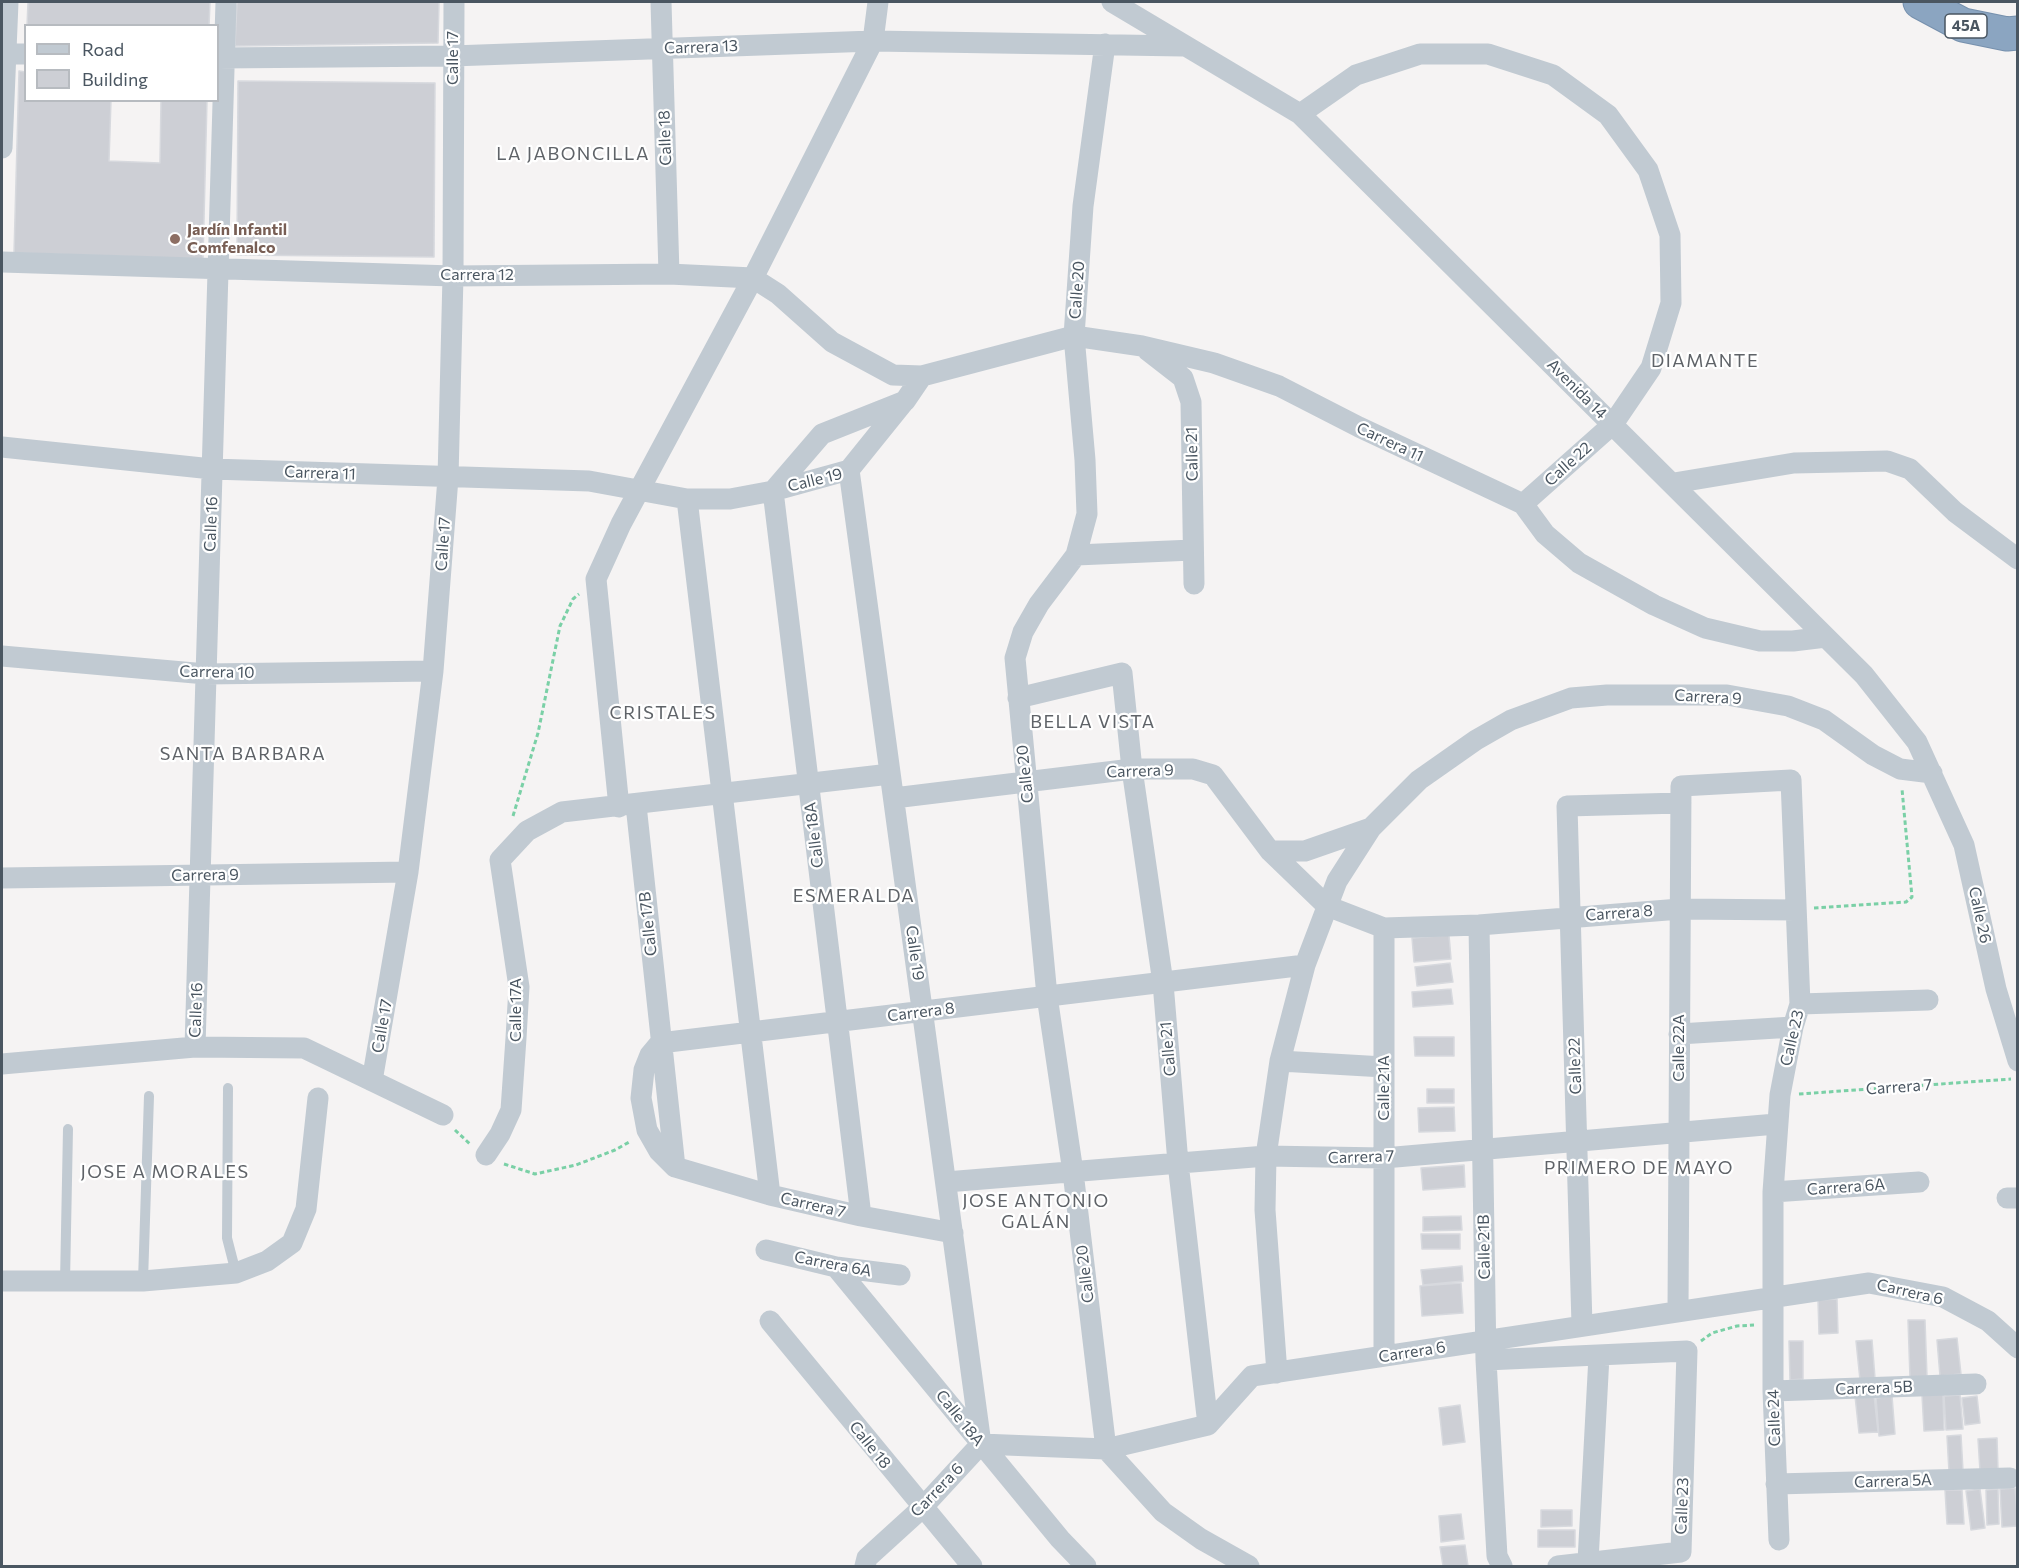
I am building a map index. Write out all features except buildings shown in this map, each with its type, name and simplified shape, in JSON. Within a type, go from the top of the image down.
[{"type":"highway","name":"45A","points":[[1920,2],[1963,25],[2007,34],[2018,33]]},
{"type":"street","points":[[2,148],[11,54],[8,2]]},
{"type":"street","name":"Calle 16","points":[[195,1047],[219,270],[221,58],[226,2]]},
{"type":"street","name":"Calle 17","points":[[372,1082],[408,872],[433,671],[448,478],[453,276],[452,56],[454,2]]},
{"type":"street","name":"Calle 18","points":[[661,2],[669,274]]},
{"type":"street","points":[[596,579],[639,492],[753,278],[873,40],[878,2]]},
{"type":"street","name":"Avenida 14","points":[[1112,2],[1300,114],[1674,483],[1864,675],[1917,742],[1932,772]]},
{"type":"street","name":"Carrera 13","points":[[221,58],[452,56],[873,40],[1185,46]]},
{"type":"street","name":"Calle 20","points":[[1105,44],[1083,206],[1074,336],[1085,460],[1087,513],[1076,555],[1057,577],[1023,632],[1015,658],[1047,996],[1073,1172],[1106,1449]]},
{"type":"street","name":"Calle 22","points":[[1300,114],[1356,75],[1366,71],[1420,54],[1488,54],[1553,75],[1608,116],[1648,170],[1670,235],[1671,303],[1651,368],[1613,424],[1523,504]]},
{"type":"street","name":"Carrera 12","points":[[2,262],[453,276],[669,274],[753,278],[778,294],[832,342],[863,360],[893,375],[922,376]]},
{"type":"street","name":"Carrera 11","points":[[922,376],[1074,336],[1142,346],[1214,363],[1279,386],[1359,427],[1523,504],[1545,534],[1579,563],[1654,605],[1705,628],[1760,641],[1826,637]]},
{"type":"street","name":"Calle 21","points":[[1142,346],[1183,378],[1191,402],[1194,584]]},
{"type":"street","points":[[849,470],[905,401],[922,376]]},
{"type":"street","points":[[772,491],[822,434],[905,401]]},
{"type":"street","name":"Carrera 11","points":[[2,447],[212,469],[589,481],[687,499]]},
{"type":"street","points":[[1674,483],[1794,463],[1887,461],[1910,469],[1955,512],[2018,559]]},
{"type":"street","name":"Calle 19","points":[[687,499],[730,499],[772,491],[849,470],[981,1444]]},
{"type":"street","name":"Calle 18A","points":[[772,491],[861,1216]]},
{"type":"street","points":[[687,499],[770,1195]]},
{"type":"street","points":[[1076,555],[1193,550]]},
{"type":"street","name":"Calle 17B","points":[[596,579],[660,1043]]},
{"type":"street","name":"Carrera 10","points":[[2,656],[206,674],[433,671]]},
{"type":"street","name":"Calle 21","points":[[1018,698],[1122,673],[1132,769],[1163,983],[1178,1163],[1208,1425]]},
{"type":"street","name":"Carrera 9","points":[[1371,828],[1419,780],[1476,740],[1511,720],[1571,698],[1607,695],[1727,695],[1788,706],[1824,720],[1873,755],[1900,769],[1932,772]]},
{"type":"street","name":"Carrera 9","points":[[894,798],[1132,769],[1193,769],[1213,775],[1270,851],[1327,906]]},
{"type":"street","name":"Calle 26","points":[[1932,772],[1964,845],[1996,989],[2018,1061]]},
{"type":"street","points":[[628,806],[890,774]]},
{"type":"street","name":"Calle 23","points":[[1681,794],[1791,780],[1800,1004],[1779,1095],[1776,1124],[1773,1192],[1774,1296]]},
{"type":"street","name":"Calle 22","points":[[1582,1325],[1567,806],[1681,794]]},
{"type":"street","name":"Calle 22A","points":[[1678,1311],[1681,794]]},
{"type":"street","name":"Calle 17A","points":[[486,1155],[500,1134],[511,1110],[519,987],[500,860],[527,831],[562,812],[628,806]]},
{"type":"street","points":[[1270,851],[1305,851],[1371,828]]},
{"type":"street","points":[[1277,1373],[1265,1210],[1266,1156],[1280,1062],[1305,965],[1337,880],[1371,828]]},
{"type":"street","name":"Carrera 9","points":[[2,878],[408,872]]},
{"type":"street","name":"Carrera 8","points":[[1327,906],[1384,928],[1479,926],[1570,916],[1680,909],[1796,909]]},
{"type":"street","name":"Calle 21B","points":[[1479,926],[1486,1350],[1497,1556],[1502,1566]]},
{"type":"street","name":"Calle 21A","points":[[1384,928],[1384,1356]]},
{"type":"street","name":"Carrera 8","points":[[660,1043],[1305,965]]},
{"type":"street","points":[[1800,1004],[1928,1000]]},
{"type":"street","points":[[1679,1034],[1793,1027]]},
{"type":"street","points":[[660,1043],[650,1055],[644,1070],[640,1098],[647,1130],[659,1151],[675,1167]]},
{"type":"street","points":[[660,1043],[675,1167]]},
{"type":"street","points":[[2,1064],[195,1047],[304,1048],[443,1115]]},
{"type":"street","points":[[1280,1062],[1384,1067]]},
{"type":"street","points":[[2,1281],[143,1281],[236,1273],[267,1261],[292,1243],[306,1209],[318,1098]]},
{"type":"street","name":"Carrera 7","points":[[946,1182],[1266,1156],[1384,1158],[1776,1124]]},
{"type":"street","name":"Carrera 7","points":[[675,1167],[770,1195],[861,1216],[953,1233]]},
{"type":"street","name":"Carrera 6A","points":[[1773,1192],[1919,1182]]},
{"type":"street","name":"Carrera 6A","points":[[766,1250],[836,1267],[900,1275]]},
{"type":"street","name":"Calle 18A","points":[[836,1267],[1060,1539],[1086,1566]]},
{"type":"street","name":"Carrera 6","points":[[1208,1425],[1252,1376],[1384,1356],[1486,1350],[1582,1325],[1869,1283],[1943,1297],[1988,1321],[2018,1348]]},
{"type":"street","name":"Calle 24","points":[[1774,1296],[1773,1391],[1779,1540]]},
{"type":"street","name":"Calle 18","points":[[770,1321],[972,1566]]},
{"type":"street","points":[[1486,1350],[1599,1356],[1687,1351]]},
{"type":"street","name":"Calle 23","points":[[1588,1561],[1681,1552],[1687,1351]]},
{"type":"street","points":[[1558,1566],[1588,1561],[1599,1356]]},
{"type":"street","name":"Carrera 5B","points":[[1773,1391],[1976,1384]]},
{"type":"street","points":[[981,1444],[1106,1449],[1208,1425]]},
{"type":"street","name":"Carrera 6","points":[[865,1566],[867,1558],[922,1508],[981,1444]]},
{"type":"street","points":[[1106,1449],[1163,1512],[1201,1539],[1249,1566]]},
{"type":"street","name":"Carrera 5A","points":[[1776,1484],[2010,1478]]},
{"type":"lane","points":[[228,1088],[227,1238],[236,1273]]},
{"type":"lane","points":[[143,1281],[149,1096]]},
{"type":"lane","points":[[65,1282],[68,1129]]},
{"type":"path","points":[[513,818],[538,733],[560,626],[573,599],[596,579]]},
{"type":"path","points":[[1796,909],[1906,902],[1912,897],[1900,769]]},
{"type":"path","name":"Carrera 7","points":[[1779,1095],[2018,1079]]},
{"type":"path","points":[[443,1115],[459,1136],[486,1155],[510,1167],[535,1174],[576,1165],[615,1150],[647,1130]]},
{"type":"path","points":[[1687,1351],[1712,1333],[1737,1326],[1773,1324]]},
{"type":"place","name":"Jardín Infantil Comfenalco","points":[[175,239]]},
{"type":"district","name":"LA JABONCILLA","points":[[573,154]]},
{"type":"district","name":"DIAMANTE","points":[[1705,361]]},
{"type":"district","name":"CRISTALES","points":[[663,713]]},
{"type":"district","name":"BELLA VISTA","points":[[1093,722]]},
{"type":"district","name":"SANTA BARBARA","points":[[243,754]]},
{"type":"district","name":"ESMERALDA","points":[[854,896]]},
{"type":"district","name":"PRIMERO DE MAYO","points":[[1639,1168]]},
{"type":"district","name":"JOSE A MORALES","points":[[165,1172]]},
{"type":"district","name":"JOSE ANTONIO GALÁN","points":[[1036,1211]]}]
